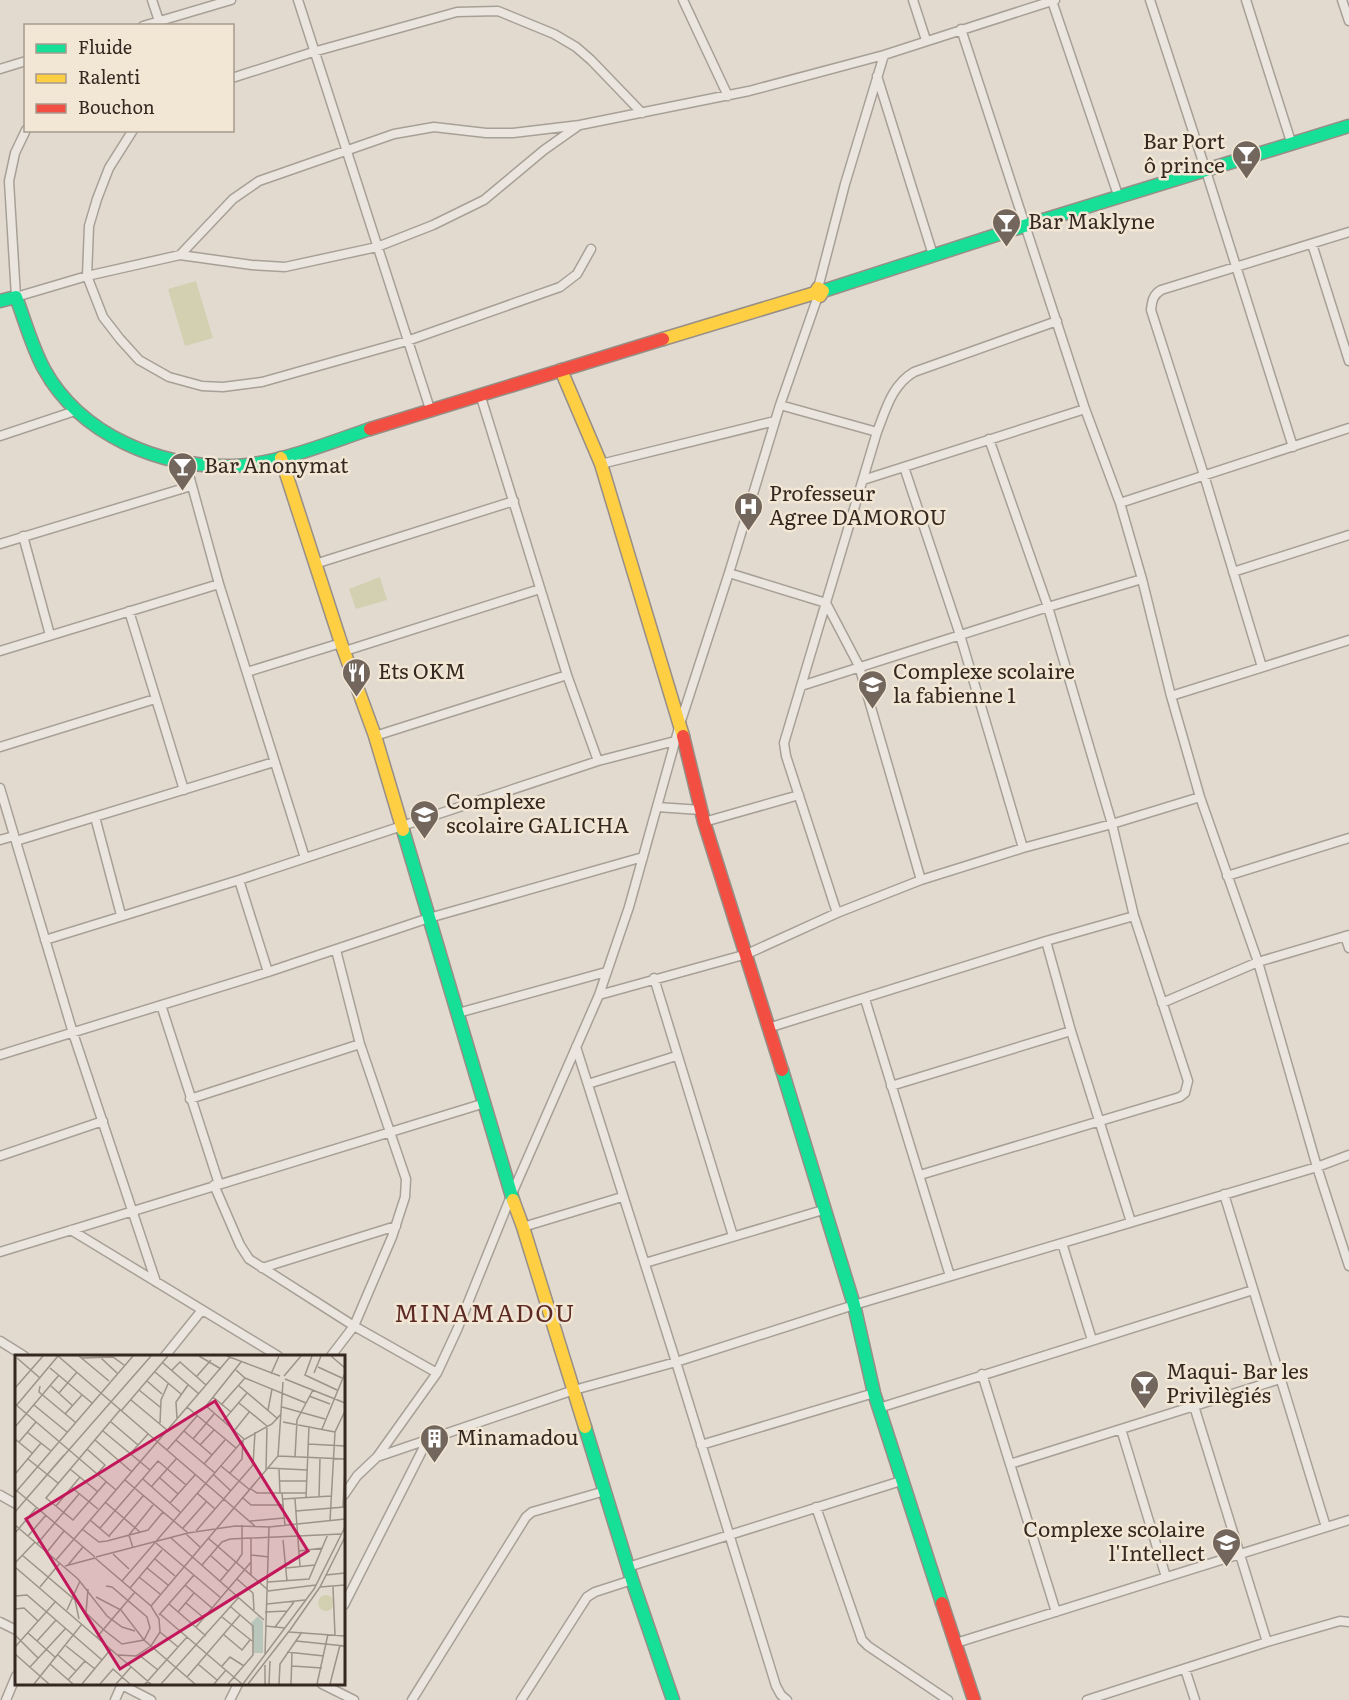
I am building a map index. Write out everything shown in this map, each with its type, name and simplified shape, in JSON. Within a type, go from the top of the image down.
[{"type":"street","points":[[152,0],[159,21]]},
{"type":"street","points":[[149,24],[231,0]]},
{"type":"street","points":[[298,0],[431,412]]},
{"type":"street","points":[[683,0],[728,96]]},
{"type":"street","points":[[913,0],[926,40]]},
{"type":"street","points":[[180,255],[232,199],[260,181],[394,134],[434,126],[486,133],[513,133],[580,125],[728,96],[884,55],[1053,0],[1119,198]]},
{"type":"street","points":[[1150,0],[1293,447]]},
{"type":"street","points":[[1246,0],[1292,145]]},
{"type":"street","points":[[1342,0],[1349,21]]},
{"type":"street","points":[[234,77],[313,52],[457,12],[498,11],[554,34],[576,47],[642,113]]},
{"type":"street","points":[[961,29],[1085,410],[1120,503],[1143,579],[1171,696],[1200,797],[1258,962],[1317,1167],[1349,1266]]},
{"type":"street","points":[[345,1494],[357,1476],[377,1457],[437,1373],[599,995],[626,915],[680,724],[780,405],[819,292],[845,184],[884,55]]},
{"type":"street","points":[[0,69],[24,62]]},
{"type":"street","points":[[877,76],[933,255]]},
{"type":"street","points":[[0,302],[87,276],[180,255],[285,267],[377,247],[433,225],[483,200],[544,150],[580,125]]},
{"type":"street","points":[[25,132],[4,183],[16,297],[37,356],[45,371],[75,411],[116,439],[161,458],[186,464],[235,466],[282,458],[431,412],[480,394],[819,292],[1349,126]]},
{"type":"street","points":[[133,132],[109,168],[97,199],[89,226],[87,276],[103,317],[140,360],[169,377],[202,386],[223,387],[252,384],[407,341],[560,287],[576,274],[591,249]]},
{"type":"street","points":[[1262,667],[1151,310],[1153,298],[1161,290],[1349,232]]},
{"type":"street","points":[[1312,244],[1349,362]]},
{"type":"street","points":[[837,913],[784,743],[877,432],[889,401],[899,384],[914,372],[1057,321]]},
{"type":"street","points":[[561,369],[601,465],[680,724],[702,816],[747,954],[823,1210],[854,1305],[874,1393],[974,1700]]},
{"type":"street","points":[[480,394],[567,675],[598,761]]},
{"type":"street","points":[[780,405],[877,432]]},
{"type":"street","points":[[862,480],[1085,410]]},
{"type":"street","points":[[0,436],[75,411]]},
{"type":"street","points":[[601,465],[775,421]]},
{"type":"street","points":[[1120,503],[1349,428]]},
{"type":"street","points":[[920,1175],[1100,1123],[1180,1097],[1185,1093],[1188,1081],[1134,916],[1112,824],[1048,607],[989,439]]},
{"type":"street","points":[[282,458],[315,564],[375,736],[511,1196],[523,1227],[632,1580],[673,1700]]},
{"type":"street","points":[[186,464],[219,584],[305,858]]},
{"type":"street","points":[[904,467],[960,635],[1023,848]]},
{"type":"street","points":[[0,544],[191,486]]},
{"type":"street","points":[[315,564],[514,501]]},
{"type":"street","points":[[1233,572],[1349,535]]},
{"type":"street","points":[[23,536],[50,635]]},
{"type":"street","points":[[729,573],[826,603],[859,666],[921,880]]},
{"type":"street","points":[[801,686],[1143,579]]},
{"type":"street","points":[[0,651],[219,584]]},
{"type":"street","points":[[247,672],[343,647],[540,589]]},
{"type":"street","points":[[129,611],[184,790]]},
{"type":"street","points":[[1171,696],[1349,641]]},
{"type":"street","points":[[375,736],[567,675]]},
{"type":"street","points":[[0,747],[155,699]]},
{"type":"street","points":[[45,940],[403,827],[598,761],[675,741]]},
{"type":"street","points":[[0,840],[95,817],[274,762]]},
{"type":"street","points":[[0,788],[73,1033],[156,1282]]},
{"type":"street","points":[[657,807],[702,816],[799,795]]},
{"type":"street","points":[[599,995],[747,954],[837,913],[921,880],[1200,797]]},
{"type":"street","points":[[95,817],[122,915]]},
{"type":"street","points":[[1227,876],[1349,838]]},
{"type":"street","points":[[0,1055],[268,972],[429,918],[643,857]]},
{"type":"street","points":[[239,880],[268,972]]},
{"type":"street","points":[[768,1028],[1046,941],[1134,916]]},
{"type":"street","points":[[1162,1003],[1258,962],[1347,935],[1349,948]]},
{"type":"street","points":[[1046,941],[1071,1031],[1131,1222]]},
{"type":"street","points":[[332,1355],[354,1326],[396,1226],[407,1189],[391,1132],[360,1044],[336,950]]},
{"type":"street","points":[[458,1013],[606,972]]},
{"type":"street","points":[[654,978],[676,1056],[733,1236]]},
{"type":"street","points":[[865,999],[951,1276]]},
{"type":"street","points":[[160,1005],[216,1185],[240,1245],[249,1259],[354,1326],[437,1373]]},
{"type":"street","points":[[891,1086],[1071,1031]]},
{"type":"street","points":[[190,1099],[360,1044]]},
{"type":"street","points":[[576,1047],[776,1686],[787,1700]]},
{"type":"street","points":[[588,1084],[676,1056]]},
{"type":"street","points":[[0,1252],[485,1103]]},
{"type":"street","points":[[0,1156],[103,1121]]},
{"type":"street","points":[[377,1457],[574,1390],[676,1362],[854,1305],[1317,1167],[1349,1155]]},
{"type":"street","points":[[1224,1194],[1326,1527]]},
{"type":"street","points":[[523,1227],[622,1197]]},
{"type":"street","points":[[645,1263],[823,1210]]},
{"type":"street","points":[[262,1268],[396,1226]]},
{"type":"street","points":[[71,1230],[276,1355]]},
{"type":"street","points":[[1062,1243],[1092,1340]]},
{"type":"street","points":[[879,1408],[1252,1290]]},
{"type":"street","points":[[166,1355],[202,1310]]},
{"type":"street","points":[[0,1341],[22,1355]]},
{"type":"street","points":[[982,1374],[1056,1612]]},
{"type":"street","points":[[1010,1464],[1280,1379]]},
{"type":"street","points":[[701,1445],[874,1393]]},
{"type":"street","points":[[1194,1406],[1267,1642]]},
{"type":"street","points":[[1121,1429],[1166,1577]]},
{"type":"street","points":[[345,1603],[428,1439]]},
{"type":"street","points":[[628,1567],[901,1481]]},
{"type":"street","points":[[412,1700],[526,1516],[532,1512],[605,1491]]},
{"type":"street","points":[[0,1495],[15,1503]]},
{"type":"street","points":[[816,1507],[862,1640],[948,1700]]},
{"type":"street","points":[[956,1643],[1349,1520]]},
{"type":"street","points":[[521,1700],[587,1598],[595,1592],[632,1580]]},
{"type":"street","points":[[1087,1700],[1267,1642],[1340,1621],[1349,1622]]},
{"type":"street","points":[[0,1622],[15,1630]]},
{"type":"street","points":[[1185,1669],[1195,1700]]},
{"type":"street","points":[[6,1700],[15,1678]]},
{"type":"street","points":[[115,1700],[121,1685]]},
{"type":"street","points":[[123,1685],[151,1700]]},
{"type":"street","points":[[230,1700],[237,1685]]},
{"type":"street","points":[[326,1685],[354,1700]]},
{"type":"shaded area","points":[[196,281],[213,338],[185,346],[168,289]]},
{"type":"shaded area","points":[[380,577],[387,600],[356,609],[349,589]]},
{"type":"traffic: fast","points":[[823,291],[1024,226],[1349,126]]},
{"type":"traffic: fast","points":[[0,301],[16,297],[44,369],[79,413],[101,430],[152,454],[206,465],[234,466],[268,461],[303,452],[370,429]]},
{"type":"traffic: fast","points":[[403,830],[513,1200]]},
{"type":"traffic: fast","points":[[782,1070],[854,1305],[874,1393],[942,1603]]},
{"type":"traffic: fast","points":[[585,1427],[632,1580],[673,1700]]},
{"type":"traffic: slow","points":[[663,339],[815,293],[818,288],[823,291],[820,296],[815,293]]},
{"type":"traffic: slow","points":[[561,370],[601,464],[683,736]]},
{"type":"traffic: slow","points":[[281,458],[341,643],[375,736],[403,830]]},
{"type":"traffic: slow","points":[[513,1200],[585,1427]]},
{"type":"traffic: jam","points":[[370,429],[663,339]]},
{"type":"traffic: jam","points":[[683,736],[704,822],[782,1070]]},
{"type":"traffic: jam","points":[[942,1603],[974,1700]]},
{"type":"place","name":"Bar Port ô prince","points":[[1246,180]]},
{"type":"place","name":"Bar Maklyne","points":[[1007,248]]},
{"type":"place","name":"Bar Anonymat","points":[[183,492]]},
{"type":"place","name":"Professeur Agree DAMOROU","points":[[748,532]]},
{"type":"place","name":"Ets OKM","points":[[357,698]]},
{"type":"place","name":"Complexe scolaire la fabienne 1","points":[[872,710]]},
{"type":"place","name":"Complexe scolaire GALICHA","points":[[425,840]]},
{"type":"place","name":"Maqui- Bar les Privilègiés","points":[[1145,1410]]},
{"type":"place","name":"Minamadou","points":[[435,1464]]},
{"type":"place","name":"Complexe scolaire l'Intellect","points":[[1226,1568]]},
{"type":"district","name":"MINAMADOU","points":[[485,1314]]}]
